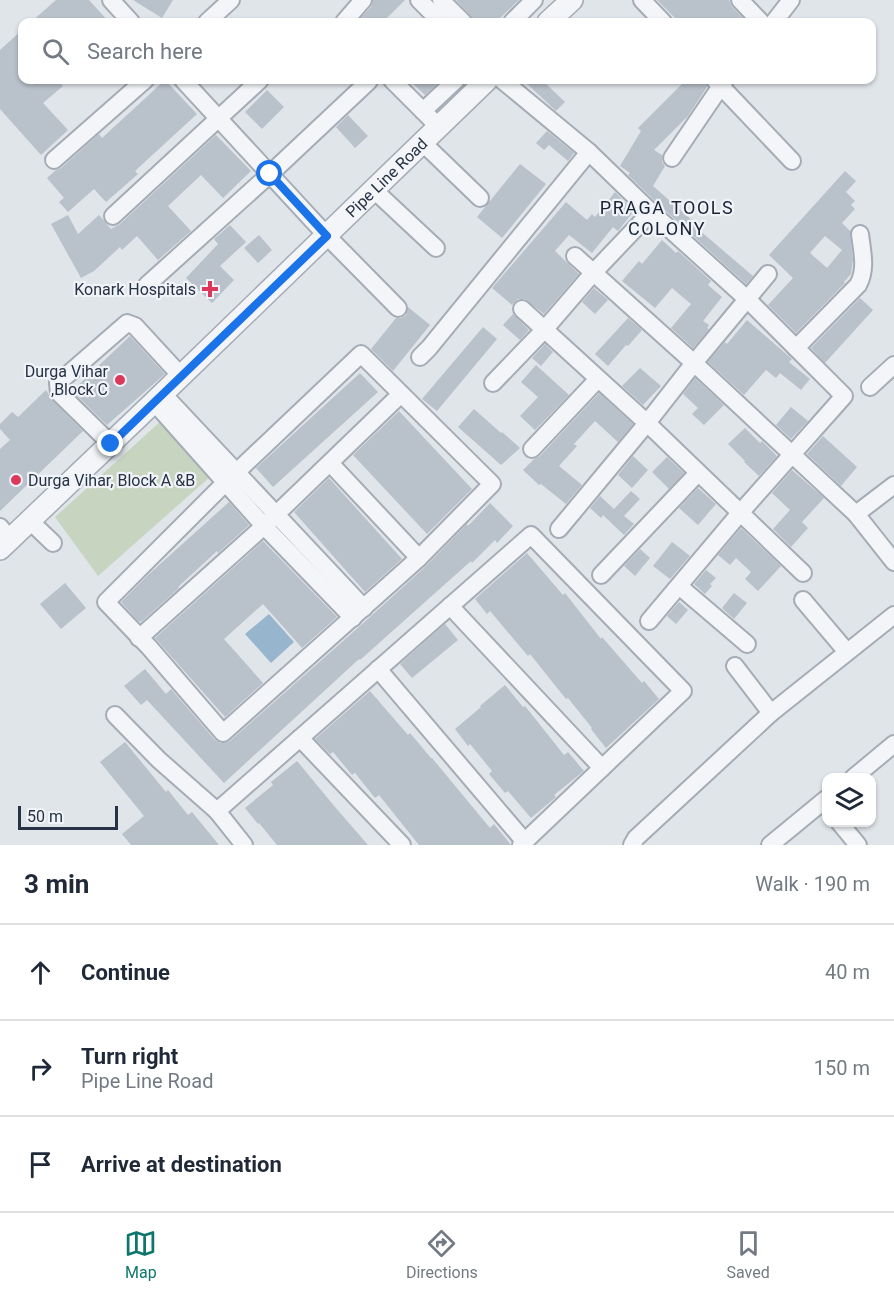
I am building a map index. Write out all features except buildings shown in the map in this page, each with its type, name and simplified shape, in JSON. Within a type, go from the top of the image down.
[{"type":"street","points":[[111,0],[127,18]]},
{"type":"street","points":[[211,18],[231,0]]},
{"type":"street","points":[[347,18],[363,0]]},
{"type":"street","points":[[419,0],[437,18]]},
{"type":"street","points":[[441,0],[459,18]]},
{"type":"street","points":[[516,18],[534,0]]},
{"type":"street","points":[[552,18],[572,0]]},
{"type":"street","points":[[642,0],[659,18]]},
{"type":"street","points":[[740,0],[758,18]]},
{"type":"street","points":[[777,18],[791,0]]},
{"type":"street","points":[[54,160],[140,84]]},
{"type":"street","points":[[187,84],[327,236],[398,308]]},
{"type":"street","points":[[113,216],[255,84]]},
{"type":"street","points":[[147,285],[366,84]]},
{"type":"street","points":[[396,84],[439,127]]},
{"type":"street","points":[[423,111],[452,84]]},
{"type":"street","name":"Pipe Line Road","points":[[3,538],[29,520],[111,444],[483,84]]},
{"type":"street","points":[[507,84],[589,152],[747,299],[844,396],[740,513],[649,621]]},
{"type":"street","points":[[672,158],[718,84]]},
{"type":"street","points":[[723,84],[792,161]]},
{"type":"street","points":[[423,143],[480,198]]},
{"type":"street","points":[[420,357],[589,152]]},
{"type":"street","points":[[374,190],[436,248]]},
{"type":"street","points":[[493,383],[651,212]]},
{"type":"street","points":[[796,348],[858,285],[864,269],[860,234]]},
{"type":"street","points":[[575,256],[856,514],[894,562]]},
{"type":"street","points":[[559,529],[768,274]]},
{"type":"street","points":[[522,309],[647,423],[803,573]]},
{"type":"street","points":[[111,444],[59,393],[58,383],[127,323],[135,326],[181,376]]},
{"type":"street","points":[[361,354],[492,484],[418,558],[223,734],[106,602],[231,477],[361,354]]},
{"type":"street","points":[[870,387],[894,365]]},
{"type":"street","points":[[532,450],[598,379]]},
{"type":"street","points":[[139,638],[270,520],[401,394]]},
{"type":"street","points":[[159,398],[176,425],[231,477]]},
{"type":"street","points":[[159,398],[358,613]]},
{"type":"street","points":[[330,462],[418,558]]},
{"type":"street","points":[[601,575],[698,473]]},
{"type":"street","points":[[856,514],[894,485]]},
{"type":"street","points":[[29,520],[53,543]]},
{"type":"street","points":[[216,812],[378,669],[531,535],[683,691],[523,843],[378,669]]},
{"type":"street","points":[[679,586],[747,644]]},
{"type":"street","points":[[803,600],[847,652]]},
{"type":"street","points":[[450,606],[602,768]]},
{"type":"street","points":[[632,845],[636,838],[771,713],[894,615]]},
{"type":"street","points":[[735,666],[771,713]]},
{"type":"street","points":[[115,715],[159,760],[216,812],[244,845]]},
{"type":"street","points":[[300,738],[402,845]]},
{"type":"street","points":[[858,773],[894,744]]},
{"type":"street","points":[[770,845],[822,805]]},
{"type":"street","points":[[843,827],[858,845]]},
{"type":"green space","points":[[161,421],[211,476],[98,576],[55,517]]},
{"type":"water","points":[[269,614],[294,642],[271,663],[245,634]]},
{"type":"place","name":"Konark Hospitals","points":[[210,289]]},
{"type":"place","name":"Durga Vihar ,Block C","points":[[120,380]]},
{"type":"place","name":"Durga Vihar, Block A &B","points":[[16,480]]},
{"type":"district","name":"PRAGA TOOLS COLONY","points":[[667,218]]},
{"type":"route","points":[[111,444],[327,236],[270,174]]}]
